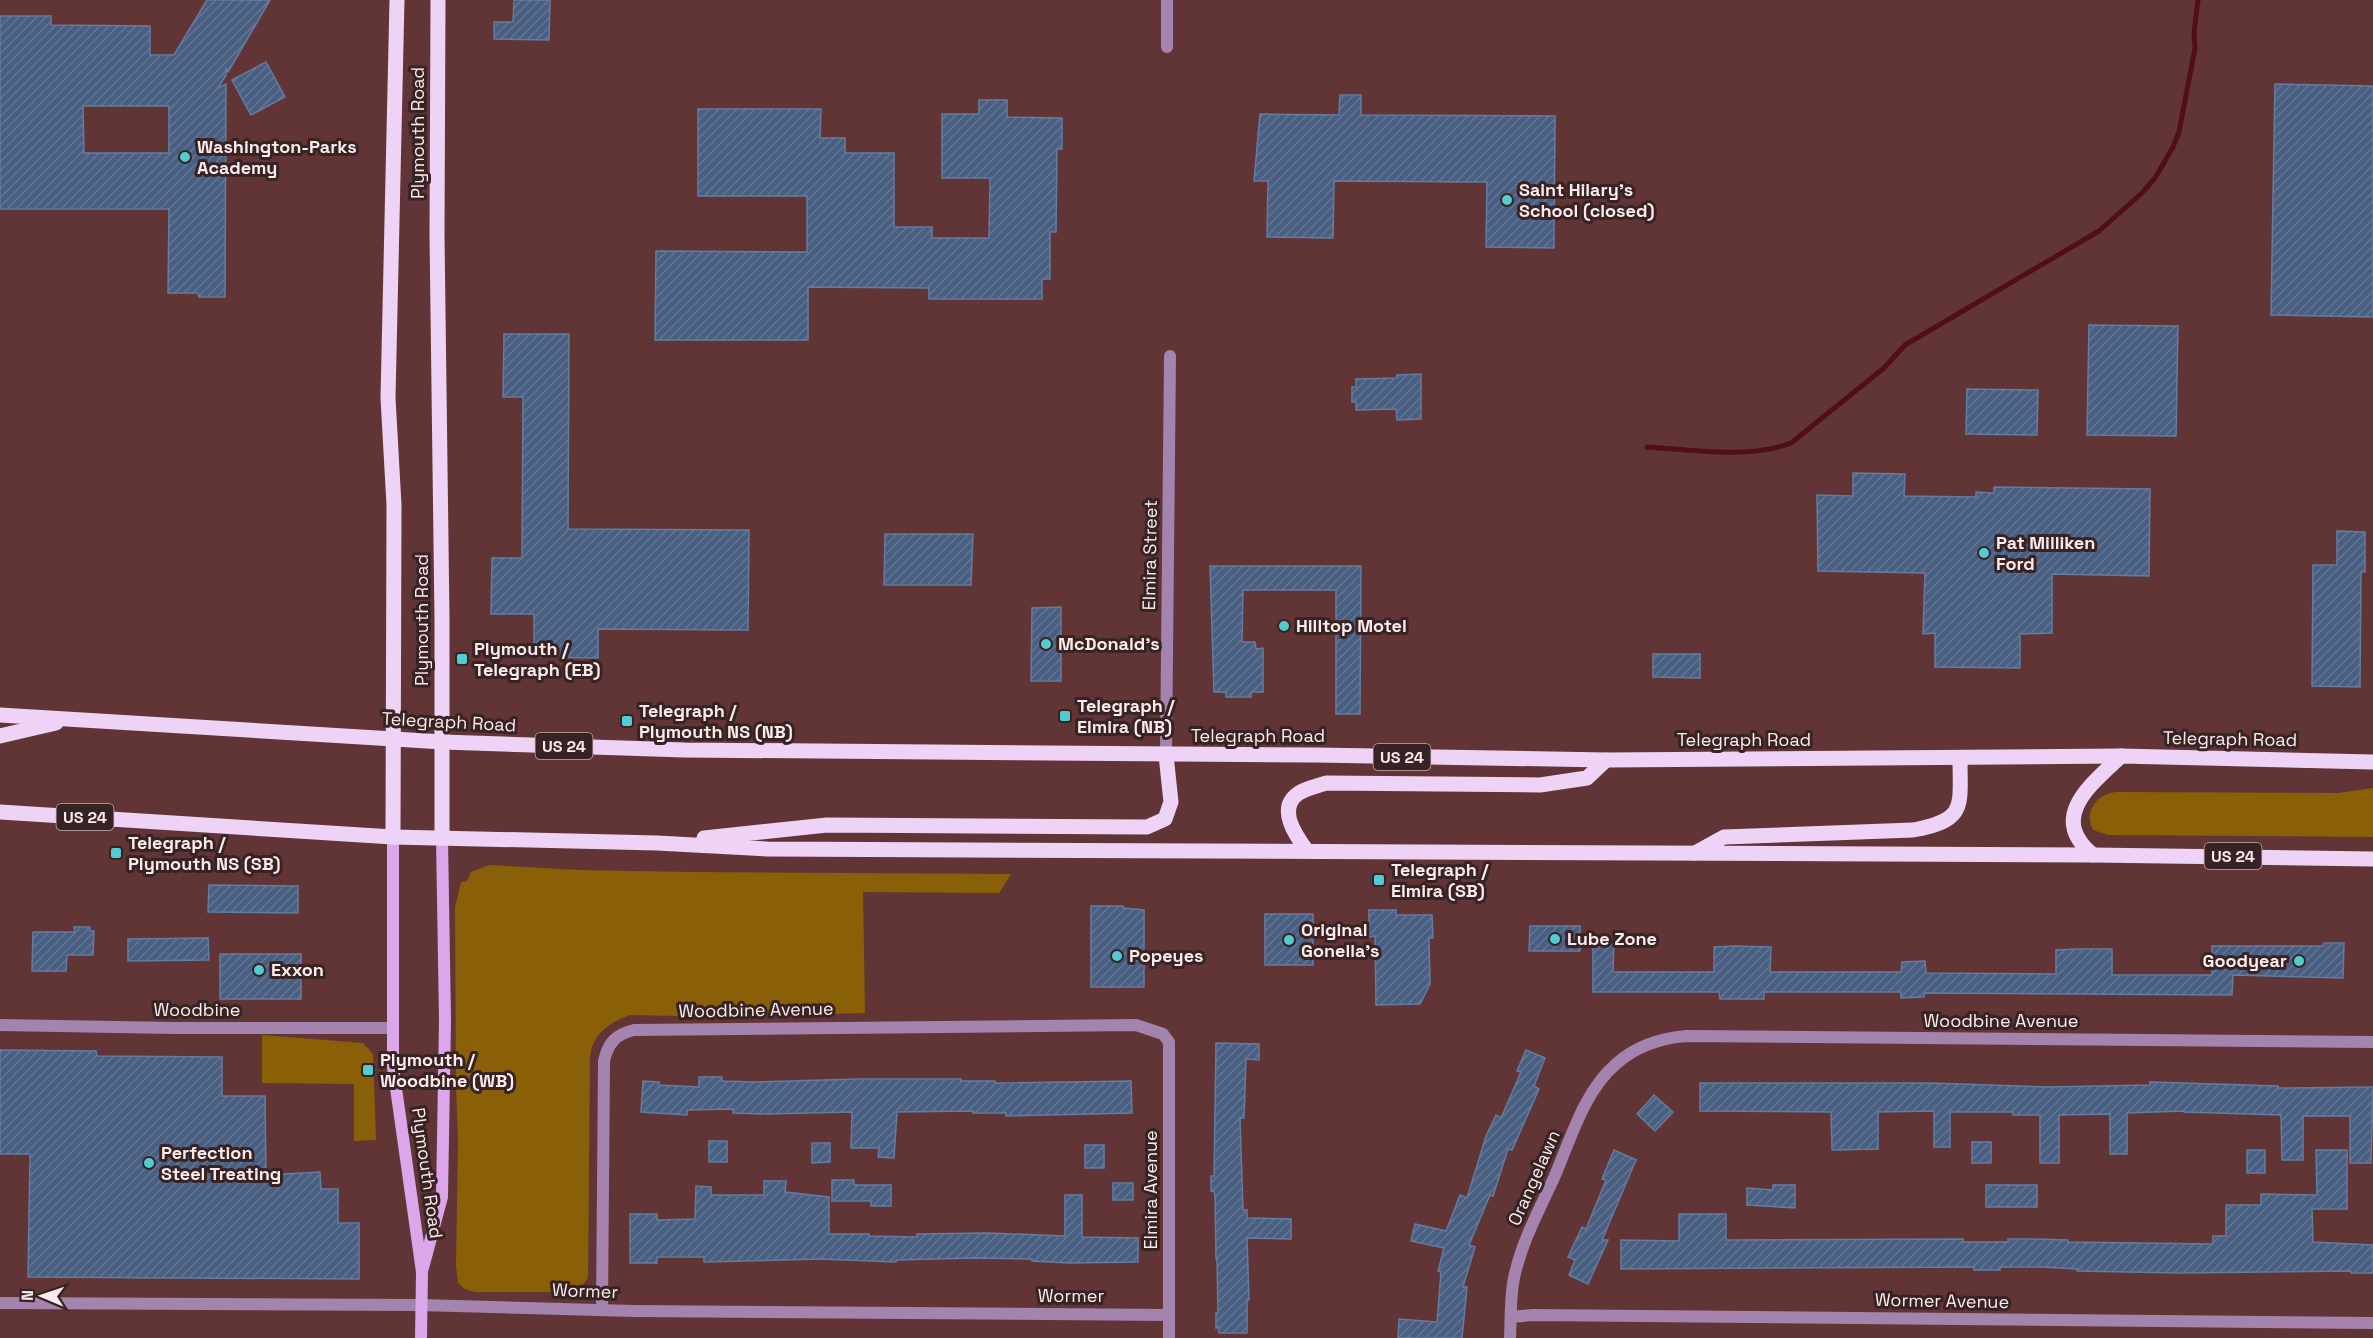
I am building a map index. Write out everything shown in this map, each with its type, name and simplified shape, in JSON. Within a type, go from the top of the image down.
[{"type":"main road","name":"Plymouth Road","points":[[397,0],[388,398],[394,505],[393,1067],[422,1272]]},
{"type":"main road","name":"Plymouth Road","points":[[421,1338],[422,1272],[442,1197],[446,1020],[442,838],[437,235],[438,0]]},
{"type":"main road","name":"Telegraph Road","points":[[0,715],[443,742],[684,750],[1606,760],[2121,756],[2373,762]]},
{"type":"main road","points":[[0,736],[70,720]]},
{"type":"main road","points":[[657,843],[827,825],[1147,827],[1165,819],[1172,802],[1166,755]]},
{"type":"main road","points":[[2093,855],[2080,844],[2076,834],[2076,804],[2082,793],[2121,756]]},
{"type":"main road","points":[[1693,854],[1724,837],[1913,830],[1939,825],[1952,818],[1958,808],[1960,758]]},
{"type":"main road","points":[[1307,851],[1293,831],[1289,816],[1291,802],[1299,793],[1326,783],[1540,785],[1587,778],[1606,760]]},
{"type":"main road","name":"US 24","points":[[0,812],[393,837],[657,843],[767,849],[2093,855],[2373,859]]},
{"type":"street","points":[[1167,0],[1167,47]]},
{"type":"street","name":"Elmira Street","points":[[1166,755],[1170,356]]},
{"type":"street","name":"Woodbine","points":[[0,1025],[393,1028]]},
{"type":"street","name":"Woodbine Avenue","points":[[602,1310],[604,1061],[607,1048],[615,1037],[624,1032],[634,1030],[1136,1025],[1163,1034],[1169,1042]]},
{"type":"street","name":"Woodbine Avenue","points":[[1632,1052],[1659,1040],[1687,1036],[2373,1042]]},
{"type":"street","name":"Elmira Avenue","points":[[1169,1042],[1169,1338]]},
{"type":"street","name":"Orangelawn","points":[[1510,1338],[1513,1281],[1521,1252],[1588,1100],[1606,1072],[1632,1052]]},
{"type":"street","name":"Wormer","points":[[0,1303],[420,1305],[602,1310],[1169,1315]]},
{"type":"street","name":"Wormer Avenue","points":[[1511,1317],[1556,1315],[2373,1323]]},
{"type":"shaded area","points":[[2373,788],[2373,837],[2108,835],[2093,830],[2090,823],[2091,811],[2098,800],[2109,793],[2116,792],[2338,793]]},
{"type":"shaded area","points":[[489,865],[579,870],[690,872],[1011,874],[999,893],[863,892],[865,1013],[726,1017],[630,1015],[609,1025],[598,1035],[590,1057],[588,1278],[579,1289],[570,1292],[475,1292],[465,1289],[458,1283],[456,1265],[458,1143],[455,907],[461,882],[467,881],[471,872]]},
{"type":"shaded area","points":[[262,1035],[363,1043],[373,1054],[376,1140],[354,1141],[354,1084],[262,1083]]},
{"type":"building","points":[[207,0],[270,0],[228,72],[226,69],[226,75],[218,88],[226,84],[225,297],[199,297],[198,293],[168,293],[169,209],[0,209],[0,16],[51,16],[51,25],[150,26],[150,55],[174,55]],"holes":[[[83,106],[169,106],[169,153],[84,153]]]},
{"type":"building","points":[[514,0],[550,0],[549,40],[494,39],[494,22],[513,22]]},
{"type":"building","points":[[266,62],[285,97],[251,115],[232,80]]},
{"type":"building","points":[[2275,84],[2373,86],[2373,317],[2271,315]]},
{"type":"building","points":[[1340,95],[1361,95],[1361,115],[1555,116],[1554,248],[1486,247],[1487,182],[1334,181],[1333,238],[1267,237],[1268,181],[1254,181],[1260,114],[1339,115]]},
{"type":"building","points":[[979,100],[1007,100],[1007,117],[1062,118],[1062,149],[1057,149],[1056,232],[1050,232],[1050,279],[1042,279],[1042,299],[929,299],[929,288],[808,287],[808,340],[655,340],[656,251],[807,252],[807,196],[698,196],[698,109],[821,109],[820,138],[845,138],[845,153],[894,153],[894,227],[932,227],[932,238],[989,238],[990,178],[942,178],[942,114],[979,114]]},
{"type":"building","points":[[2089,325],[2178,326],[2176,436],[2087,435]]},
{"type":"building","points":[[504,334],[569,334],[568,529],[749,530],[748,630],[598,629],[598,658],[534,657],[534,614],[491,614],[492,558],[522,558],[523,397],[503,397]]},
{"type":"building","points":[[1421,374],[1421,419],[1397,420],[1396,409],[1356,410],[1356,402],[1352,402],[1352,387],[1356,387],[1356,379],[1397,378],[1397,375]]},
{"type":"building","points":[[1967,389],[2038,390],[2037,435],[1966,434]]},
{"type":"building","points":[[1853,473],[1905,474],[1904,496],[1976,497],[1976,492],[1994,493],[1994,487],[2150,489],[2149,576],[2052,574],[2052,633],[2020,634],[2020,668],[1935,667],[1935,633],[1923,634],[1925,573],[1818,571],[1817,495],[1853,496]]},
{"type":"building","points":[[2337,531],[2365,532],[2365,572],[2361,572],[2360,687],[2312,686],[2313,565],[2337,565]]},
{"type":"building","points":[[885,534],[973,534],[971,585],[884,585]]},
{"type":"building","points":[[1210,566],[1361,566],[1360,714],[1336,714],[1336,590],[1243,590],[1242,642],[1255,642],[1256,649],[1263,648],[1263,692],[1251,692],[1251,697],[1226,697],[1226,692],[1214,692]]},
{"type":"building","points":[[1061,607],[1061,681],[1031,681],[1032,608]]},
{"type":"building","points":[[1653,654],[1700,654],[1700,678],[1653,677]]},
{"type":"building","points":[[209,885],[298,886],[298,913],[208,912]]},
{"type":"building","name":"Popeyes","points":[[1091,906],[1123,906],[1144,910],[1144,987],[1091,987]]},
{"type":"building","points":[[1369,910],[1396,910],[1396,915],[1432,915],[1433,938],[1429,938],[1430,984],[1420,1004],[1376,1005],[1375,936],[1369,937]]},
{"type":"building","name":"Original Gonella's","points":[[1265,914],[1313,914],[1313,965],[1265,965]]},
{"type":"building","name":"Lube Zone","points":[[1530,926],[1580,926],[1580,951],[1529,951]]},
{"type":"building","points":[[74,927],[90,927],[90,931],[94,931],[93,955],[67,955],[66,971],[32,971],[33,932],[75,932]]},
{"type":"building","points":[[208,938],[209,960],[128,961],[128,939]]},
{"type":"building","points":[[2324,943],[2344,943],[2343,978],[2233,975],[2232,995],[1925,993],[1924,997],[1901,998],[1901,992],[1764,992],[1764,999],[1720,999],[1719,992],[1593,992],[1593,944],[1614,944],[1613,972],[1714,972],[1714,947],[1735,946],[1771,947],[1770,972],[1901,972],[1902,962],[1925,961],[1926,973],[2056,974],[2056,950],[2112,949],[2112,975],[2212,975],[2212,946],[2323,946]]},
{"type":"building","points":[[220,954],[301,954],[301,999],[220,999]]},
{"type":"building","points":[[1216,1043],[1259,1044],[1259,1060],[1246,1059],[1244,1118],[1240,1118],[1243,1210],[1247,1210],[1247,1218],[1291,1219],[1291,1239],[1247,1238],[1249,1300],[1247,1300],[1247,1333],[1219,1333],[1218,1327],[1216,1328],[1216,1313],[1218,1313],[1215,1197],[1214,1191],[1211,1191],[1211,1176],[1214,1176]]},
{"type":"building","name":"Perfection Steel Treating","points":[[0,1050],[96,1051],[97,1056],[222,1057],[222,1096],[265,1096],[266,1175],[320,1172],[321,1189],[338,1189],[338,1223],[359,1223],[359,1279],[28,1277],[30,1154],[0,1154]]},
{"type":"building","points":[[1526,1050],[1545,1058],[1534,1086],[1539,1089],[1512,1150],[1508,1149],[1493,1196],[1490,1195],[1469,1245],[1475,1247],[1463,1287],[1467,1287],[1462,1338],[1398,1338],[1399,1319],[1437,1322],[1441,1272],[1438,1271],[1444,1248],[1411,1241],[1415,1224],[1446,1231],[1460,1195],[1467,1198],[1486,1136],[1496,1115],[1501,1118],[1521,1072],[1517,1071]]},
{"type":"building","points":[[699,1077],[722,1077],[722,1081],[755,1082],[859,1079],[961,1079],[961,1081],[995,1081],[995,1083],[1131,1081],[1132,1113],[1006,1116],[1006,1113],[973,1113],[973,1111],[897,1112],[894,1158],[878,1157],[879,1148],[851,1148],[852,1112],[767,1114],[733,1113],[733,1109],[687,1110],[687,1115],[641,1112],[643,1081],[659,1082],[659,1085],[699,1087]]},
{"type":"building","points":[[2150,1082],[2278,1086],[2278,1088],[2373,1087],[2371,1163],[2350,1163],[2350,1116],[2303,1116],[2303,1160],[2282,1160],[2281,1115],[2184,1111],[2127,1113],[2127,1154],[2110,1154],[2110,1114],[2059,1115],[2059,1163],[2040,1163],[2040,1115],[2013,1115],[2013,1112],[1950,1112],[1950,1147],[1934,1147],[1934,1111],[1878,1112],[1878,1149],[1832,1150],[1831,1112],[1700,1111],[1700,1083],[1931,1083],[2047,1087],[2150,1085]]},
{"type":"building","points":[[1654,1095],[1673,1112],[1655,1131],[1637,1114]]},
{"type":"building","points":[[709,1141],[727,1141],[727,1162],[709,1162]]},
{"type":"building","points":[[1972,1142],[1991,1142],[1991,1163],[1972,1163]]},
{"type":"building","points":[[812,1143],[830,1143],[830,1162],[812,1163]]},
{"type":"building","points":[[1085,1145],[1104,1145],[1104,1168],[1085,1168]]},
{"type":"building","points":[[1614,1150],[1636,1160],[1602,1240],[1608,1240],[1588,1284],[1569,1275],[1575,1260],[1568,1257],[1582,1227],[1586,1229],[1606,1180],[1602,1179]]},
{"type":"building","points":[[2247,1150],[2265,1150],[2265,1173],[2247,1173]]},
{"type":"building","points":[[2316,1150],[2347,1150],[2347,1209],[2312,1209],[2313,1242],[2373,1245],[2373,1273],[2351,1273],[2351,1271],[2180,1273],[2077,1271],[2077,1269],[2043,1267],[2000,1267],[2000,1270],[1974,1270],[1974,1267],[1621,1269],[1621,1240],[1679,1241],[1679,1214],[1726,1214],[1726,1240],[1963,1239],[1963,1242],[2008,1242],[2008,1239],[2034,1239],[2068,1240],[2068,1242],[2213,1244],[2213,1236],[2226,1236],[2226,1205],[2261,1205],[2261,1194],[2317,1195]]},
{"type":"building","points":[[832,1180],[854,1180],[854,1185],[891,1185],[891,1206],[871,1206],[871,1201],[832,1201]]},
{"type":"building","points":[[764,1181],[786,1181],[785,1192],[829,1197],[829,1234],[869,1234],[869,1236],[917,1237],[917,1234],[989,1233],[1065,1236],[1065,1195],[1082,1195],[1082,1237],[1138,1238],[1138,1262],[1070,1263],[1032,1261],[1032,1259],[974,1258],[896,1260],[896,1262],[821,1259],[704,1262],[704,1257],[657,1257],[657,1263],[630,1263],[630,1214],[657,1214],[657,1220],[695,1219],[696,1186],[711,1187],[711,1195],[764,1195]]},
{"type":"building","points":[[1113,1183],[1133,1183],[1133,1200],[1113,1200]]},
{"type":"building","points":[[1773,1185],[1795,1185],[1795,1208],[1747,1205],[1747,1188],[1773,1190]]},
{"type":"building","points":[[1986,1185],[2037,1185],[2037,1207],[1986,1207]]},
{"type":"waterway","points":[[1647,447],[1739,452],[1775,448],[1791,443],[1884,368],[1905,345],[2099,231],[2142,193],[2155,178],[2173,147],[2179,132],[2195,48],[2194,33],[2198,0]]},
{"type":"place","name":"Washington-Parks Academy","points":[[185,157]]},
{"type":"place","name":"Saint Hilary's School (closed)","points":[[1507,200]]},
{"type":"place","name":"Pat Milliken Ford","points":[[1984,553]]},
{"type":"place","name":"Hilltop Motel","points":[[1284,626]]},
{"type":"place","name":"McDonald's","points":[[1046,644]]},
{"type":"place","name":"Plymouth / Telegraph (EB)","points":[[462,659]]},
{"type":"place","name":"Telegraph / Elmira (NB)","points":[[1065,716]]},
{"type":"place","name":"Telegraph / Plymouth NS (NB)","points":[[627,721]]},
{"type":"place","name":"Telegraph / Plymouth NS (SB)","points":[[116,853]]},
{"type":"place","name":"Telegraph / Elmira (SB)","points":[[1379,880]]},
{"type":"place","name":"Lube Zone","points":[[1555,939]]},
{"type":"place","name":"Original Gonella's","points":[[1289,940]]},
{"type":"place","name":"Popeyes","points":[[1117,956]]},
{"type":"place","name":"Goodyear","points":[[2299,961]]},
{"type":"place","name":"Exxon","points":[[259,970]]},
{"type":"place","name":"Plymouth / Woodbine (WB)","points":[[368,1070]]},
{"type":"place","name":"Perfection Steel Treating","points":[[149,1163]]}]
